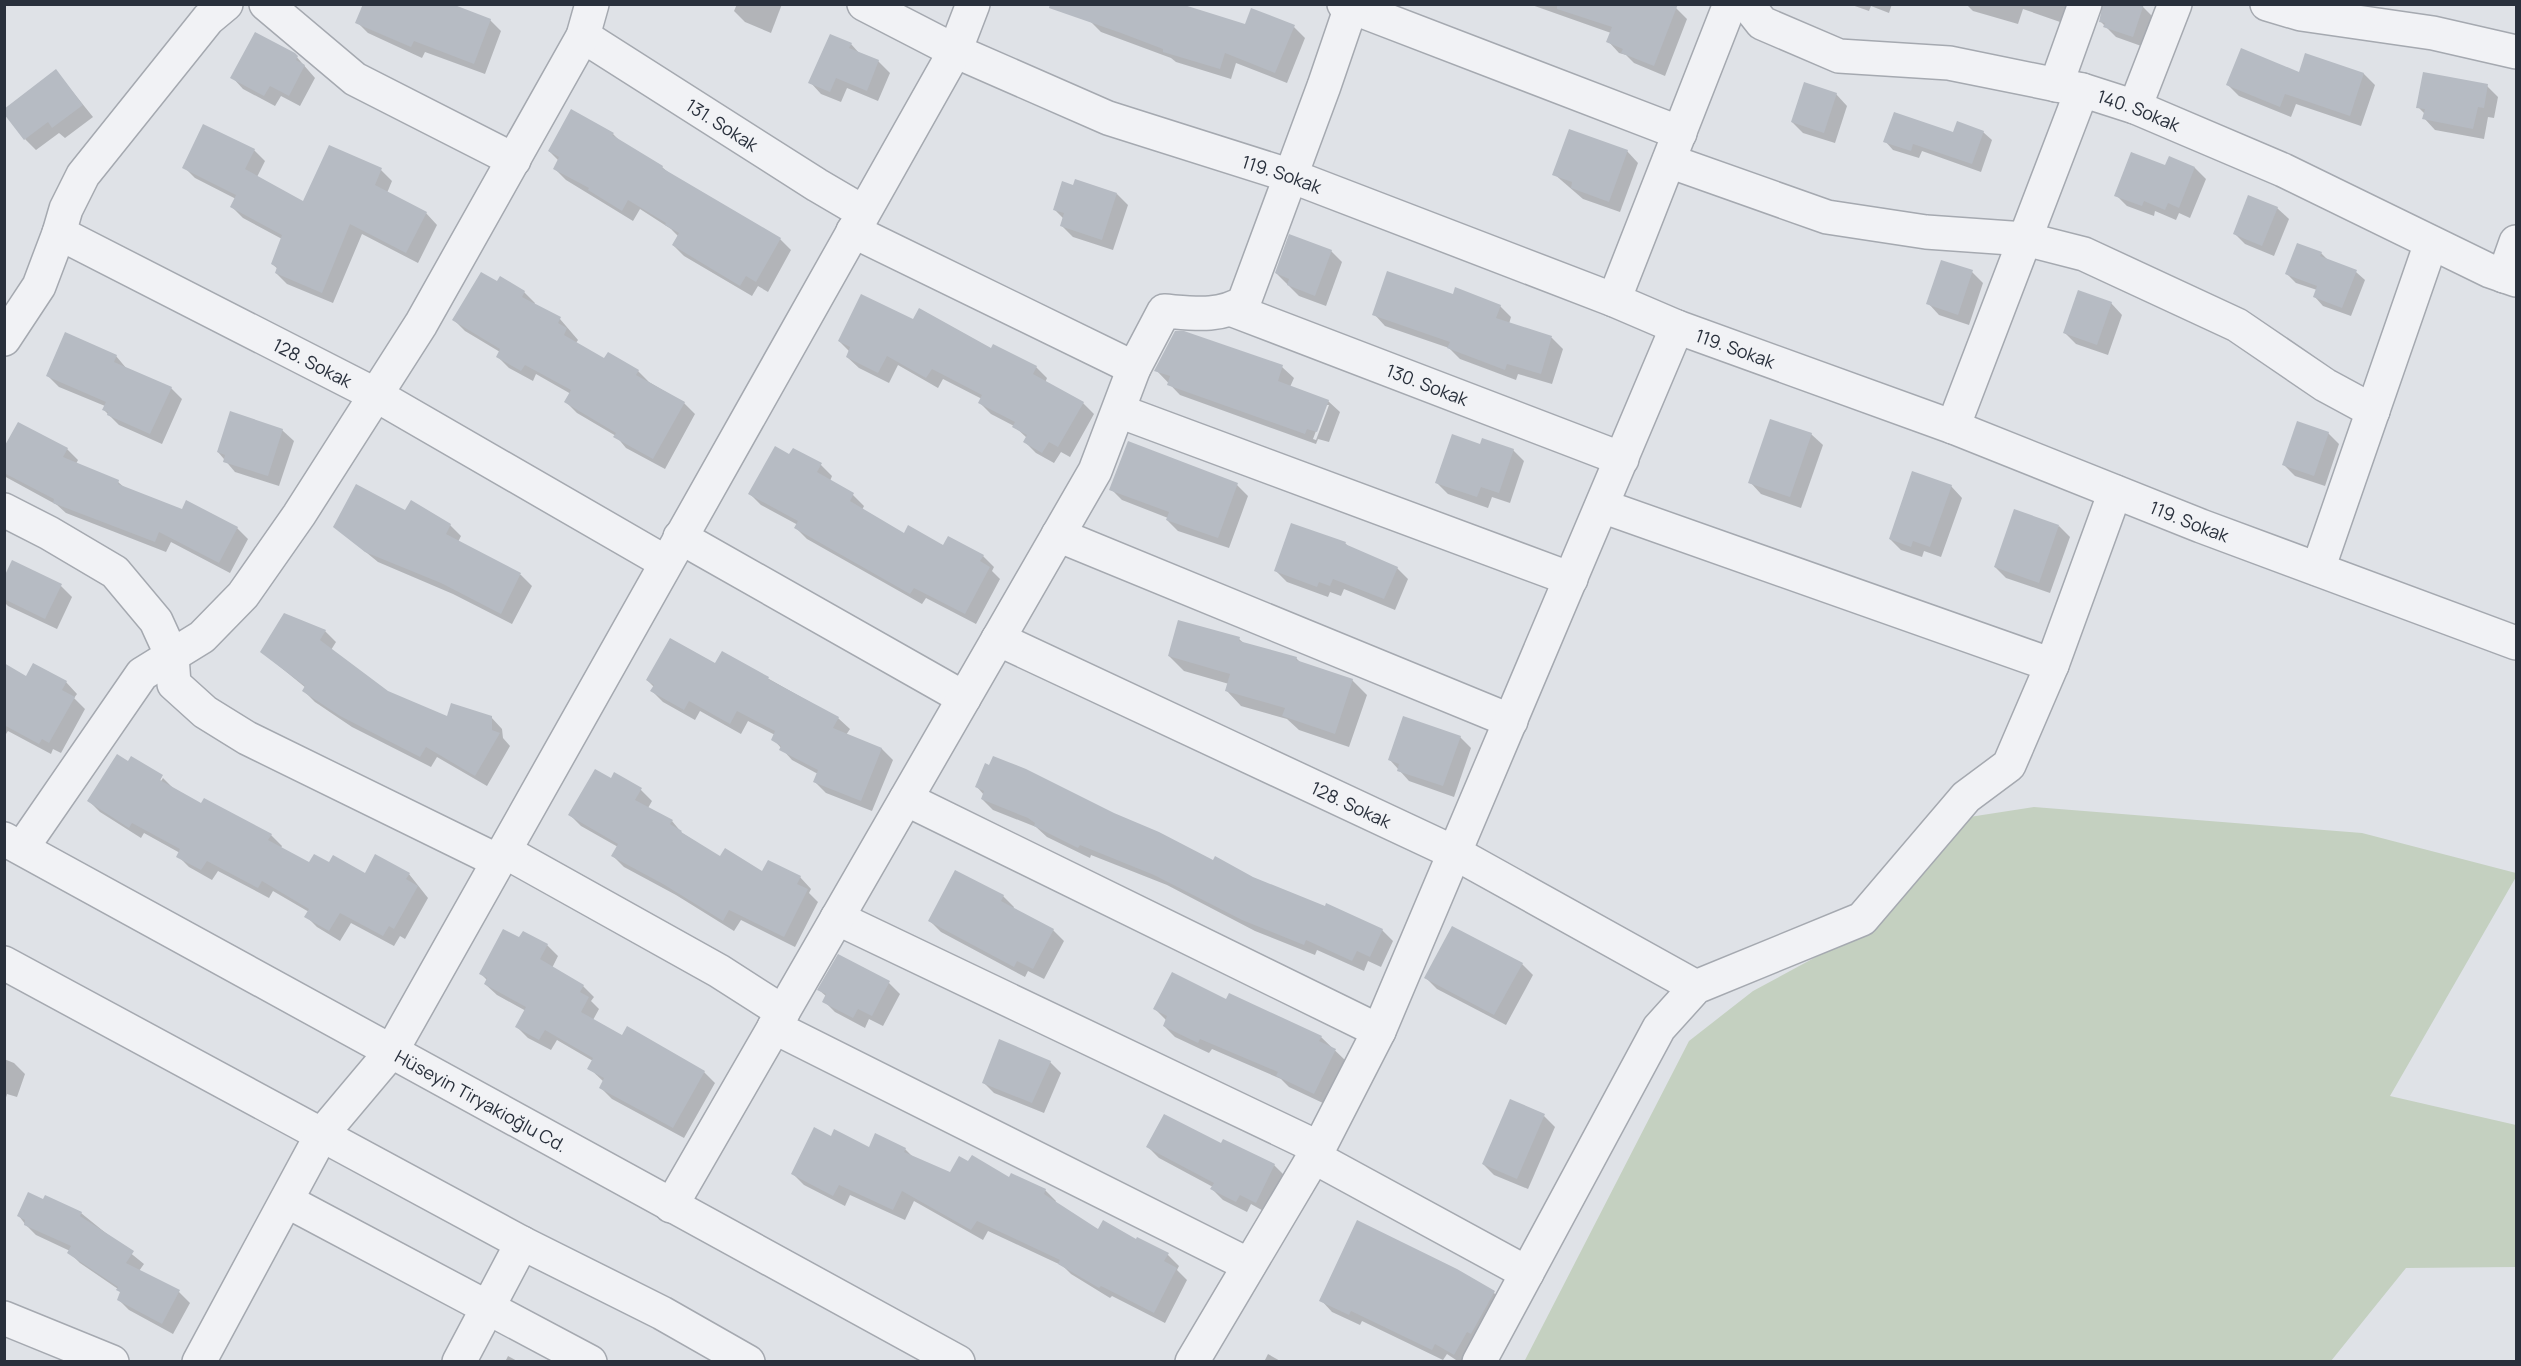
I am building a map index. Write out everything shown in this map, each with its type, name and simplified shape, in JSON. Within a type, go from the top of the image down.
[{"type":"street","points":[[4,339],[39,286],[66,209],[83,175],[208,20],[226,4]]},
{"type":"street","points":[[266,4],[355,79],[514,160]]},
{"type":"street","points":[[13,843],[142,674],[202,637],[243,595],[299,515],[421,324],[583,36],[592,4]]},
{"type":"street","name":"119. Sokak","points":[[864,4],[955,51],[1108,118],[1291,176],[1614,300],[1677,327],[1953,427],[2200,526],[2517,643]]},
{"type":"street","points":[[199,1362],[322,1134],[391,1052],[955,51],[973,4]]},
{"type":"street","points":[[1614,300],[1730,4]]},
{"type":"street","name":"140. Sokak","points":[[1747,4],[1762,23],[1839,56],[1949,63],[2069,87],[2135,107],[2283,170],[2431,243],[2510,278]]},
{"type":"street","points":[[1953,427],[2025,239],[2069,87],[2085,4]]},
{"type":"street","points":[[2135,107],[2175,4]]},
{"type":"street","points":[[2267,4],[2301,14],[2433,33],[2517,52]]},
{"type":"street","points":[[671,1206],[1095,471],[1134,368],[1164,311],[1206,314],[1233,310],[1244,302],[1291,176],[1349,5],[1674,147],[1827,217],[1926,232],[2025,239],[2084,254],[2236,325],[2325,385],[2373,411]]},
{"type":"street","name":"131. Sokak","points":[[583,36],[817,185],[858,221],[1134,368]]},
{"type":"street","name":"128. Sokak","points":[[59,233],[964,698]]},
{"type":"street","points":[[2510,278],[2517,242]]},
{"type":"street","points":[[2318,569],[2431,243]]},
{"type":"street","name":"130. Sokak","points":[[1233,310],[1622,459]]},
{"type":"street","points":[[1192,1362],[1316,1153],[1379,1031],[1677,327]]},
{"type":"street","points":[[1119,411],[1571,579]]},
{"type":"street","points":[[1479,1362],[1659,1028],[1696,987],[1862,918],[1966,797],[2009,765],[2052,665],[2115,492]]},
{"type":"street","points":[[1602,506],[2052,665]]},
{"type":"street","points":[[4,510],[49,533],[115,572],[156,621],[172,656],[174,684],[205,712],[230,728],[501,856],[719,970],[779,1020],[1249,1265]]},
{"type":"street","points":[[1058,535],[1511,721]]},
{"type":"street","name":"128. Sokak","points":[[998,639],[1455,853],[1696,987]]},
{"type":"street","points":[[906,799],[1379,1031]]},
{"type":"street","name":"Hüseyin Tiryakioğlu Cd.","points":[[13,843],[958,1362]]},
{"type":"street","points":[[837,918],[1316,1153],[1527,1273]]},
{"type":"street","points":[[4,963],[522,1243],[662,1313],[748,1362]]},
{"type":"street","points":[[287,1201],[590,1362]]},
{"type":"street","points":[[459,1362],[522,1243]]},
{"type":"street","points":[[4,1318],[112,1362]]},
{"type":"green space","points":[[2034,807],[2362,833],[2516,873],[2516,877],[2390,1096],[2516,1125],[2516,1267],[2406,1268],[2331,1361],[1524,1362],[1689,1041],[1753,991],[1873,926],[1963,818]]},
{"type":"building","points":[[363,4],[452,4],[491,19],[474,64],[414,41],[411,47],[355,23]]},
{"type":"building","points":[[1050,4],[1181,4],[1245,24],[1251,8],[1295,25],[1275,73],[1225,53],[1220,69],[1163,52],[1163,49],[1049,8]]},
{"type":"building","points":[[1557,4],[1678,4],[1654,66],[1621,53],[1623,49],[1606,42],[1612,27],[1557,9]]},
{"type":"building","points":[[2103,4],[2144,4],[2133,37],[2103,27],[2105,23],[2099,22]]},
{"type":"building","points":[[255,32],[295,53],[298,56],[296,60],[305,65],[289,96],[270,86],[264,96],[230,78]]},
{"type":"building","points":[[830,34],[852,43],[849,48],[879,60],[867,91],[836,78],[830,92],[808,83]]},
{"type":"building","points":[[2241,48],[2299,72],[2305,53],[2364,73],[2350,116],[2285,94],[2280,107],[2226,85]]},
{"type":"building","points":[[56,69],[83,105],[52,128],[48,122],[24,140],[4,114],[4,109]]},
{"type":"building","points":[[2423,72],[2488,84],[2484,108],[2478,107],[2473,129],[2422,119],[2425,109],[2416,108]]},
{"type":"building","points":[[1804,82],[1837,93],[1824,133],[1791,122]]},
{"type":"building","points":[[571,109],[614,133],[612,135],[663,166],[662,168],[781,238],[756,282],[746,276],[740,286],[672,245],[679,233],[665,225],[666,223],[628,200],[622,211],[588,190],[589,188],[553,169],[559,157],[548,151]]},
{"type":"building","points":[[1894,112],[1953,132],[1957,121],[1984,131],[1972,164],[1913,144],[1911,151],[1883,142]]},
{"type":"building","points":[[203,124],[255,149],[245,169],[303,201],[329,145],[382,168],[375,185],[427,212],[406,253],[350,224],[322,293],[275,273],[277,267],[271,264],[282,235],[230,207],[236,195],[182,168]]},
{"type":"building","points":[[1569,129],[1628,150],[1609,202],[1571,188],[1572,182],[1552,175]]},
{"type":"building","points":[[2131,152],[2165,165],[2169,156],[2195,167],[2179,208],[2168,203],[2165,210],[2144,201],[2142,206],[2114,196]]},
{"type":"building","points":[[1075,179],[1117,193],[1102,240],[1060,226],[1064,213],[1053,210],[1062,181],[1073,185]]},
{"type":"building","points":[[2248,195],[2278,207],[2262,246],[2233,234]]},
{"type":"building","points":[[1289,234],[1332,250],[1315,296],[1287,285],[1289,279],[1275,273]]},
{"type":"building","points":[[2297,243],[2322,252],[2320,256],[2357,270],[2342,308],[2313,297],[2317,286],[2285,274]]},
{"type":"building","points":[[1941,260],[1973,270],[1958,315],[1926,304]]},
{"type":"building","points":[[1387,271],[1453,294],[1455,287],[1501,305],[1496,318],[1552,336],[1541,374],[1507,364],[1505,370],[1447,348],[1450,342],[1372,315]]},
{"type":"building","points":[[481,272],[497,281],[500,276],[525,291],[522,297],[561,317],[558,323],[567,328],[564,335],[604,358],[608,352],[639,370],[636,375],[685,402],[653,459],[613,437],[616,433],[564,402],[571,390],[525,365],[521,371],[496,357],[500,349],[452,320]]},
{"type":"building","points":[[2078,290],[2112,302],[2097,345],[2063,333]]},
{"type":"building","points":[[861,294],[913,319],[919,308],[991,348],[993,344],[1037,366],[1033,374],[1084,402],[1058,447],[1049,442],[1042,453],[1023,442],[1027,435],[1012,427],[1015,422],[978,403],[982,395],[932,369],[926,378],[887,356],[878,373],[846,357],[850,347],[838,341]]},
{"type":"building","points":[[1175,331],[1184,331],[1283,365],[1278,381],[1329,400],[1317,432],[1307,429],[1305,434],[1167,385],[1170,376],[1154,371]]},
{"type":"building","points":[[65,332],[117,355],[114,362],[172,387],[150,434],[107,415],[108,412],[102,410],[106,402],[46,376]]},
{"type":"building","points":[[230,411],[283,429],[268,476],[223,462],[225,455],[217,452]]},
{"type":"building","points":[[1770,419],[1812,433],[1790,497],[1748,483]]},
{"type":"building","points":[[2297,421],[2329,432],[2314,476],[2282,465]]},
{"type":"building","points":[[18,422],[68,448],[63,457],[119,480],[118,484],[182,509],[186,500],[238,527],[219,563],[159,532],[155,542],[53,503],[54,499],[4,473],[4,447]]},
{"type":"building","points":[[1452,434],[1480,444],[1482,438],[1514,449],[1499,493],[1481,487],[1477,497],[1435,483]]},
{"type":"building","points":[[1128,441],[1238,483],[1218,538],[1166,520],[1169,512],[1109,490]]},
{"type":"building","points":[[775,446],[789,454],[793,448],[822,463],[817,472],[854,493],[850,501],[904,533],[908,525],[943,545],[948,536],[984,555],[980,561],[990,567],[965,614],[914,588],[910,594],[794,528],[798,521],[748,494]]},
{"type":"building","points":[[1912,471],[1952,485],[1930,547],[1913,541],[1911,547],[1889,539]]},
{"type":"building","points":[[356,484],[405,510],[411,500],[451,524],[446,534],[521,573],[501,614],[441,583],[365,552],[333,527]]},
{"type":"building","points":[[2014,509],[2059,525],[2039,583],[1994,567]]},
{"type":"building","points":[[1291,523],[1346,542],[1345,544],[1398,567],[1384,599],[1333,579],[1330,586],[1319,582],[1317,587],[1274,571]]},
{"type":"building","points":[[12,560],[62,584],[45,619],[4,599],[4,577]]},
{"type":"building","points":[[284,613],[326,630],[320,640],[388,691],[447,716],[451,703],[492,716],[492,730],[500,733],[475,776],[426,747],[420,757],[340,716],[302,691],[305,686],[260,652]]},
{"type":"building","points":[[1178,620],[1240,637],[1239,641],[1297,657],[1296,660],[1353,679],[1335,734],[1282,716],[1285,708],[1225,691],[1230,674],[1168,656]]},
{"type":"building","points":[[670,638],[715,663],[722,651],[839,717],[833,728],[882,748],[861,801],[813,782],[818,770],[779,750],[781,746],[771,740],[775,731],[737,711],[730,724],[689,701],[684,710],[650,691],[654,685],[646,680]]},
{"type":"building","points":[[4,663],[26,676],[33,663],[67,681],[62,690],[75,697],[49,743],[42,739],[39,744],[4,725]]},
{"type":"building","points":[[1403,716],[1461,736],[1443,786],[1397,771],[1399,764],[1388,760]]},
{"type":"building","points":[[117,754],[128,761],[131,756],[163,775],[160,780],[201,803],[204,798],[272,834],[268,840],[309,862],[314,854],[329,862],[333,855],[365,873],[375,854],[410,873],[406,879],[418,886],[394,929],[389,926],[383,936],[340,913],[329,931],[304,917],[309,909],[262,881],[258,888],[207,861],[201,870],[176,857],[180,849],[132,823],[129,828],[87,801]]},
{"type":"building","points":[[993,756],[1026,769],[1213,860],[1215,856],[1253,877],[1325,906],[1326,903],[1383,929],[1370,957],[1357,951],[1352,961],[1306,940],[1304,945],[1242,920],[1154,875],[1080,845],[1078,848],[1034,826],[1035,823],[1028,818],[981,799],[984,791],[975,787],[985,763],[989,765]]},
{"type":"building","points":[[595,769],[611,778],[614,772],[642,788],[635,800],[673,820],[670,824],[720,856],[725,848],[762,871],[768,860],[801,876],[797,884],[808,889],[784,937],[729,910],[723,921],[663,884],[611,856],[618,844],[568,815]]},
{"type":"building","points":[[955,870],[1004,895],[1001,901],[1054,929],[1033,969],[1017,961],[1014,967],[928,921]]},
{"type":"building","points":[[1452,926],[1523,963],[1494,1015],[1424,978]]},
{"type":"building","points":[[503,929],[519,937],[523,931],[548,944],[540,959],[584,985],[580,992],[589,997],[581,1012],[622,1035],[627,1026],[705,1071],[673,1128],[599,1088],[604,1078],[587,1069],[593,1058],[545,1030],[539,1040],[515,1027],[526,1007],[484,984],[487,978],[479,974]]},
{"type":"building","points":[[838,954],[890,981],[872,1016],[858,1009],[853,1018],[822,1002],[826,994],[817,990]]},
{"type":"building","points":[[1172,972],[1226,999],[1229,993],[1322,1036],[1319,1041],[1336,1049],[1314,1094],[1276,1076],[1278,1072],[1200,1039],[1198,1043],[1163,1026],[1167,1016],[1153,1009]]},
{"type":"building","points":[[999,1039],[1051,1061],[1032,1103],[982,1083]]},
{"type":"building","points":[[1510,1099],[1545,1114],[1517,1179],[1482,1164]]},
{"type":"building","points":[[1164,1114],[1221,1143],[1223,1139],[1275,1164],[1256,1203],[1240,1195],[1236,1202],[1210,1189],[1214,1183],[1146,1147]]},
{"type":"building","points":[[814,1127],[831,1136],[834,1129],[869,1147],[875,1133],[906,1148],[904,1152],[950,1172],[959,1156],[968,1161],[972,1155],[1009,1177],[1011,1173],[1046,1189],[1044,1194],[1098,1229],[1103,1220],[1136,1239],[1137,1237],[1169,1253],[1164,1261],[1177,1268],[1154,1313],[1101,1286],[1099,1288],[1058,1264],[1060,1260],[977,1221],[971,1230],[902,1191],[893,1210],[839,1185],[833,1196],[791,1174]]},
{"type":"building","points":[[28,1192],[43,1199],[45,1195],[82,1212],[80,1216],[134,1251],[126,1263],[180,1290],[162,1324],[117,1300],[120,1292],[116,1290],[118,1287],[67,1253],[71,1246],[24,1225],[25,1220],[17,1216]]},
{"type":"building","points":[[1357,1220],[1457,1269],[1495,1291],[1471,1334],[1467,1332],[1454,1355],[1435,1344],[1432,1350],[1351,1311],[1349,1315],[1319,1301]]}]
